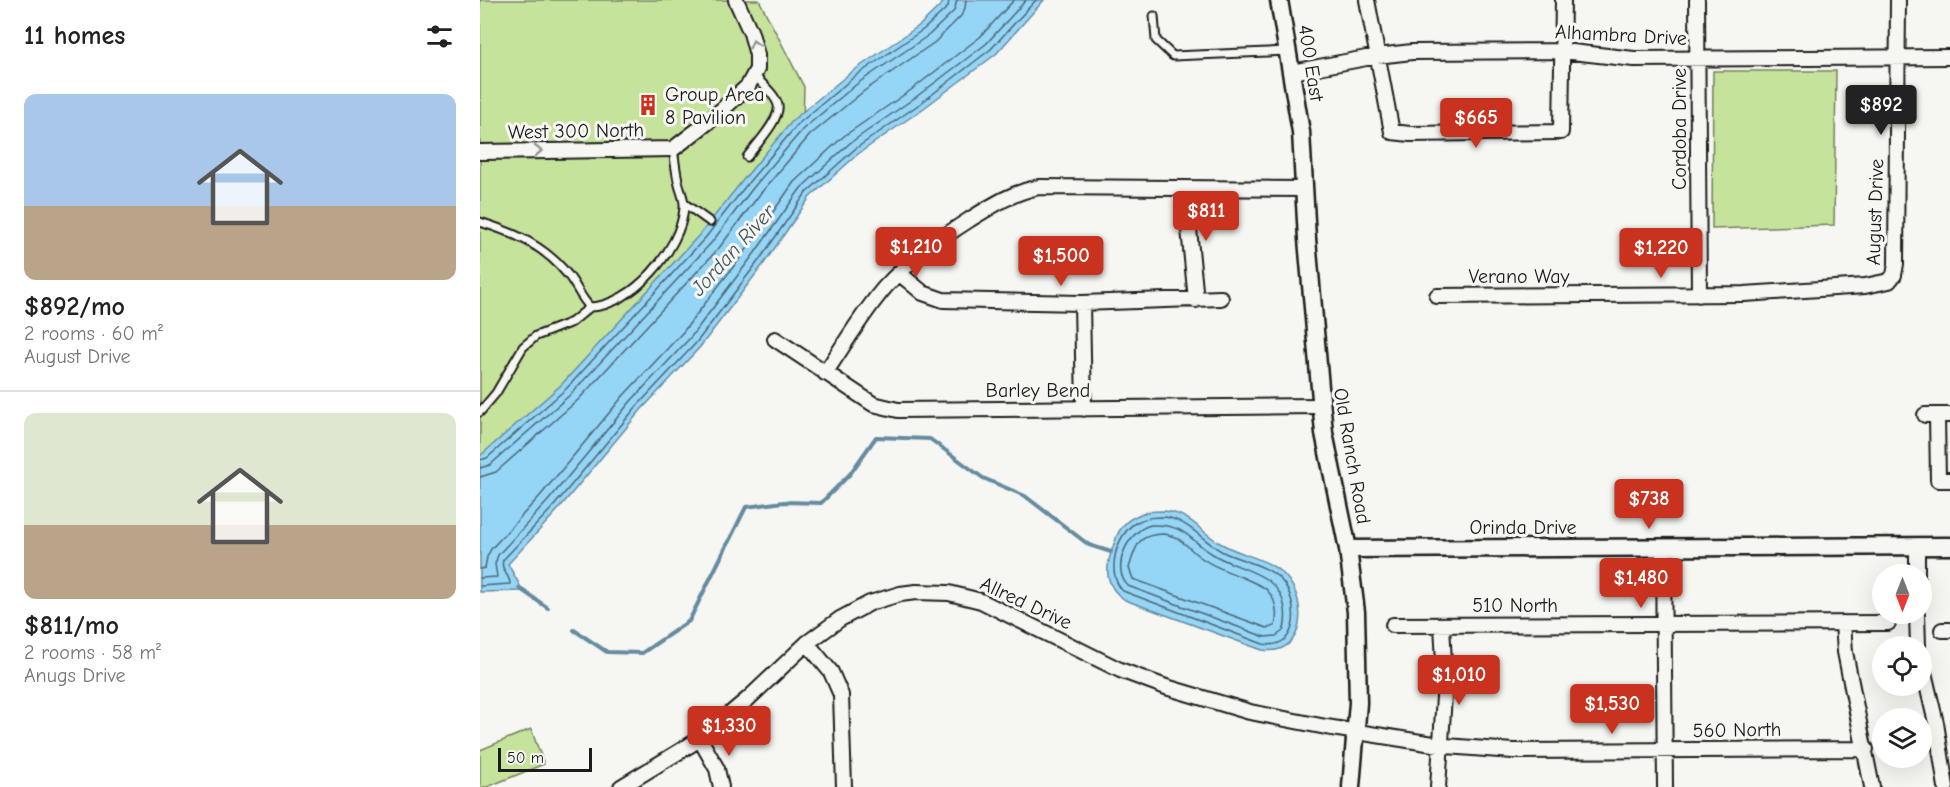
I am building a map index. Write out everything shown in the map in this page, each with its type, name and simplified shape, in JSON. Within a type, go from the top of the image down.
[{"type":"street","points":[[673,149],[741,93],[748,86],[757,69],[757,55],[752,33],[736,0]]},
{"type":"street","name":"400 East","points":[[1279,0],[1301,132]]},
{"type":"street","points":[[1367,0],[1392,132],[1410,134],[1561,132],[1563,0]]},
{"type":"street","name":"Cordoba Drive","points":[[1696,0],[1699,295]]},
{"type":"street","name":"August Drive","points":[[1889,280],[1894,275],[1896,264],[1898,0]]},
{"type":"street","name":"Alhambra Drive","points":[[1292,72],[1377,56],[1413,52],[1563,51],[1634,59],[1950,57]]},
{"type":"street","name":"Old Ranch Road","points":[[1301,132],[1303,189],[1321,406],[1328,458],[1348,549],[1358,644],[1357,732],[1351,787]]},
{"type":"street","name":"West 300 North","points":[[480,152],[673,149]]},
{"type":"street","points":[[825,372],[876,298],[914,258],[938,239],[987,208],[1016,193],[1039,188],[1303,189]]},
{"type":"street","points":[[1185,188],[1196,300]]},
{"type":"street","points":[[899,273],[923,293],[943,300],[1082,303],[1221,298]]},
{"type":"street","name":"Verano Way","points":[[1437,296],[1699,295],[1865,286],[1889,280]]},
{"type":"street","points":[[1082,303],[1084,409]]},
{"type":"street","name":"Barley Bend","points":[[775,339],[873,404],[898,410],[1321,406]]},
{"type":"street","points":[[1938,415],[1944,480]]},
{"type":"street","points":[[1917,546],[1917,564]]},
{"type":"street","name":"Orinda Drive","points":[[1348,549],[1950,546]]},
{"type":"street","points":[[1663,548],[1665,787]]},
{"type":"street","name":"Allred Drive","points":[[621,787],[700,739],[757,691],[807,644],[840,619],[877,601],[916,592],[965,596],[996,607],[1120,670],[1166,687],[1250,712],[1357,732]]},
{"type":"street","points":[[1843,623],[1845,652],[1872,787]]},
{"type":"street","name":"510 North","points":[[1393,625],[1872,623]]},
{"type":"street","points":[[1438,787],[1444,681],[1442,625]]},
{"type":"street","points":[[807,644],[831,672],[841,695],[844,787]]},
{"type":"street","points":[[1930,696],[1938,731],[1946,787]]},
{"type":"street","name":"560 North","points":[[1357,732],[1442,745],[1513,751],[1866,749]]},
{"type":"street","points":[[700,739],[717,769],[721,787]]},
{"type":"lane","points":[[1154,16],[1156,40],[1173,56],[1288,51]]},
{"type":"lane","points":[[747,157],[775,120],[778,108],[774,99],[754,75]]},
{"type":"lane","points":[[480,412],[496,393],[523,347],[536,336],[572,322],[590,307],[603,307],[632,292],[654,270],[676,239],[683,222],[684,204],[673,149]]},
{"type":"lane","points":[[684,204],[710,222]]},
{"type":"lane","points":[[480,222],[507,230],[538,246],[558,263],[571,279],[580,297],[590,307]]},
{"type":"green space","points":[[480,0],[759,0],[804,87],[803,122],[480,481]]},
{"type":"green space","points":[[1713,71],[1836,71],[1834,225],[1712,229]]},
{"type":"green space","points":[[531,729],[544,764],[487,787],[480,787],[480,750]]},
{"type":"water","name":"Jordan River","points":[[946,0],[1044,0],[996,54],[858,154],[810,197],[765,262],[700,347],[641,410],[557,511],[508,564],[523,591],[480,592],[480,456],[561,385],[701,233],[794,119],[850,73],[920,25]]},
{"type":"water","points":[[1165,511],[1182,516],[1220,543],[1264,561],[1286,577],[1293,587],[1300,612],[1295,636],[1287,645],[1277,650],[1262,650],[1125,600],[1118,595],[1110,583],[1108,569],[1110,555],[1120,530],[1138,515]]},
{"type":"waterway","points":[[574,630],[607,652],[642,653],[689,621],[746,507],[784,502],[821,503],[850,474],[876,437],[930,439],[983,478],[1025,496],[1089,545],[1111,552]]},
{"type":"waterway","points":[[519,588],[548,608]]},
{"type":"place","name":"Group Area 8 Pavilion","points":[[648,105]]}]
